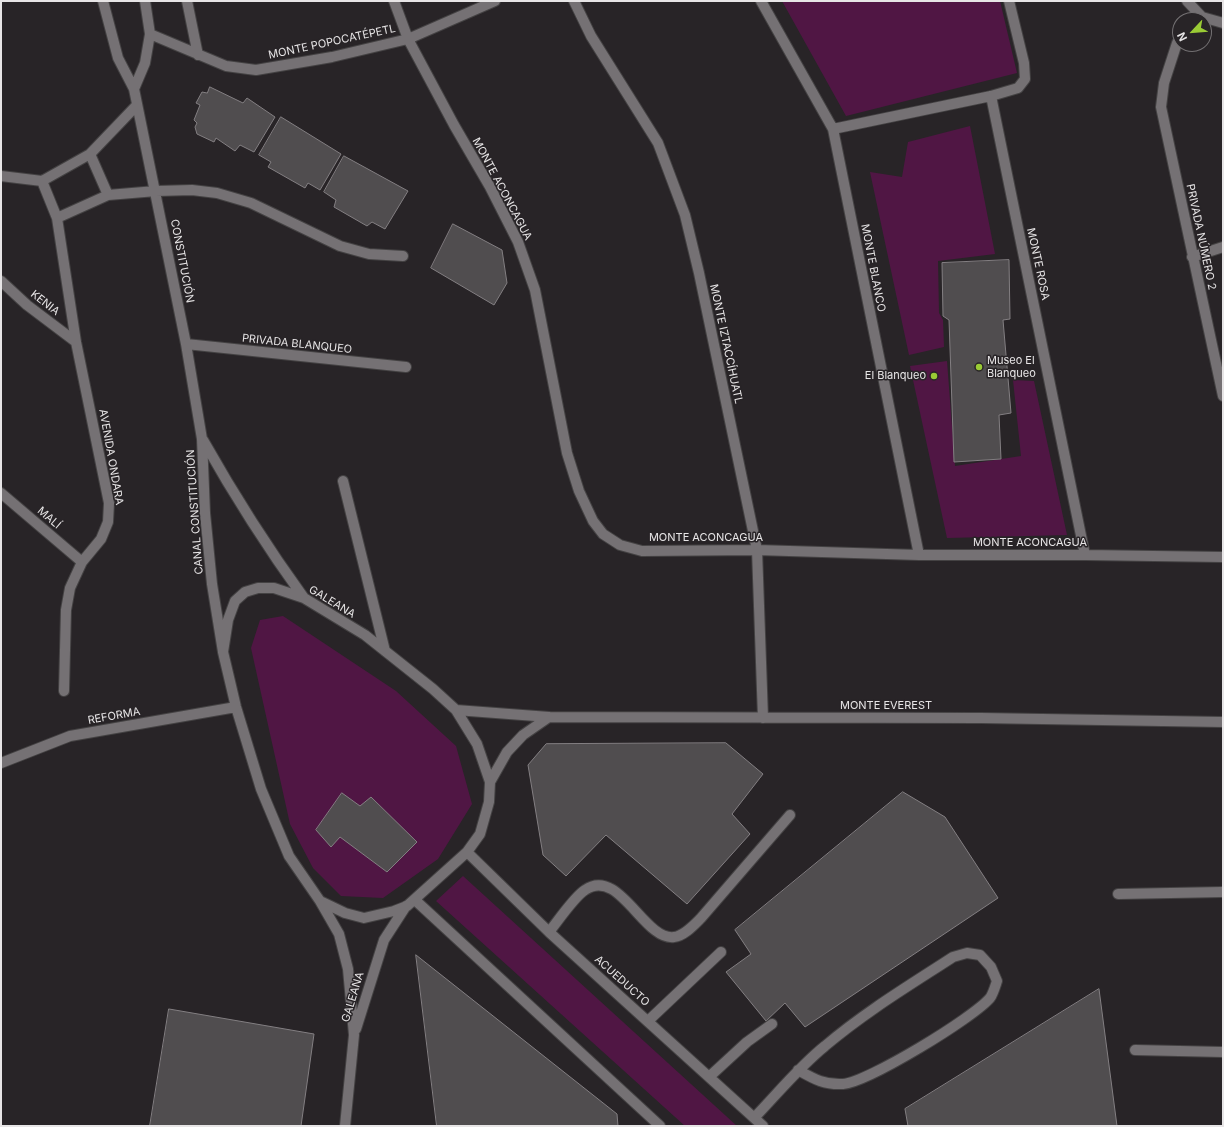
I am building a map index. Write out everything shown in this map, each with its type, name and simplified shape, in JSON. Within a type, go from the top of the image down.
[{"type":"street","name":"CONSTITUCIÓN","points":[[103,1],[118,58],[134,89],[186,344],[202,439]]},
{"type":"street","points":[[134,89],[145,63],[150,34],[145,1]]},
{"type":"street","points":[[187,1],[198,55]]},
{"type":"street","name":"MONTE ACONCAGUA","points":[[394,1],[408,39],[454,125],[490,187],[518,242],[535,290],[567,453],[578,491],[593,521],[603,534],[620,545],[642,551],[757,550],[918,555],[1223,557]]},
{"type":"street","name":"MONTE POPOCATÉPETL","points":[[150,34],[226,66],[256,70],[332,57],[408,39],[495,1]]},
{"type":"street","name":"MONTE IZTACCÍHUATL","points":[[574,1],[591,36],[658,143],[685,215],[699,273],[757,550],[763,718]]},
{"type":"street","name":"MONTE BLANCO","points":[[761,1],[833,129],[918,555]]},
{"type":"street","points":[[833,129],[990,96],[1018,88],[1025,78],[1024,64],[1009,1]]},
{"type":"street","points":[[1187,1],[1195,12]]},
{"type":"street","points":[[1212,21],[1223,23]]},
{"type":"street","name":"PRIVADA NÚMERO 2","points":[[1174,52],[1164,83],[1161,107],[1223,396]]},
{"type":"street","name":"MONTE ROSA","points":[[990,96],[1085,555]]},
{"type":"street","points":[[1,176],[42,181],[90,154],[137,105]]},
{"type":"street","points":[[90,154],[108,195]]},
{"type":"street","name":"AVENIDA ONDARA","points":[[42,181],[57,218],[76,342],[109,503],[108,522],[101,539],[82,562],[70,588],[66,610],[64,691]]},
{"type":"street","points":[[57,218],[108,195],[192,190],[217,193],[251,203],[340,246],[369,254],[403,256]]},
{"type":"street","points":[[1192,257],[1223,247]]},
{"type":"street","name":"KENIA","points":[[1,281],[27,305],[76,342]]},
{"type":"street","name":"PRIVADA BLANQUEO","points":[[186,344],[406,367]]},
{"type":"street","name":"CANAL CONSTITUCIÓN","points":[[202,439],[233,495],[262,540],[304,598]]},
{"type":"street","name":"CANAL CONSTITUCIÓN","points":[[202,439],[205,514],[212,584],[223,652]]},
{"type":"street","points":[[343,481],[385,651]]},
{"type":"street","name":"MALÍ","points":[[1,493],[82,562]]},
{"type":"street","name":"GALEANA","points":[[258,588],[274,588],[304,598],[365,635],[433,689],[456,710],[477,744],[490,782],[489,802],[480,834],[467,852],[411,903],[384,940],[354,1035],[348,969],[339,934],[320,901],[290,856],[261,789],[236,707],[223,652],[228,620],[235,601],[245,592],[258,588]]},
{"type":"street","name":"REFORMA","points":[[1,763],[70,736],[236,707]]},
{"type":"street","name":"MONTE EVEREST","points":[[456,710],[549,717],[981,718],[1223,722]]},
{"type":"street","points":[[490,782],[507,752],[523,736],[549,717]]},
{"type":"street","points":[[549,932],[584,890],[597,884],[610,887],[661,934],[674,937],[687,931],[701,918],[790,815]]},
{"type":"street","name":"ACUEDUCTO","points":[[467,852],[549,932],[763,1126]]},
{"type":"street","points":[[1118,894],[1223,892]]},
{"type":"street","name":"GALEANA","points":[[320,901],[345,913],[364,918],[394,911],[411,903]]},
{"type":"street","points":[[411,903],[660,1126]]},
{"type":"street","points":[[648,1021],[721,952]]},
{"type":"street","points":[[754,1118],[798,1070],[853,1023],[953,957],[967,953],[980,955],[991,967],[997,982],[991,998],[976,1011],[944,1032],[876,1073],[845,1084],[823,1083],[798,1070]]},
{"type":"street","points":[[709,1077],[747,1042],[772,1024]]},
{"type":"street","points":[[345,1126],[354,1035]]},
{"type":"street","points":[[1135,1050],[1223,1052]]},
{"type":"shaded area","points":[[782,1],[1000,1],[1017,73],[846,116]]},
{"type":"shaded area","points":[[970,126],[995,254],[938,261],[939,313],[943,320],[944,347],[909,355],[870,172],[902,177],[908,142]]},
{"type":"shaded area","points":[[947,361],[955,466],[1021,456],[1013,380],[1034,381],[1067,535],[947,538],[910,366]]},
{"type":"shaded area","points":[[283,616],[396,691],[456,746],[472,804],[438,859],[383,898],[341,896],[313,868],[290,824],[251,648],[260,620]]},
{"type":"shaded area","points":[[463,876],[737,1126],[685,1126],[436,901]]},
{"type":"building","points":[[210,87],[243,103],[247,98],[275,117],[254,152],[240,145],[235,151],[216,138],[214,142],[197,134],[195,127],[197,123],[194,120],[200,105],[196,103],[202,92],[207,93]]},
{"type":"building","points":[[281,117],[341,154],[320,190],[308,183],[305,188],[268,167],[271,162],[259,155]]},
{"type":"building","points":[[344,156],[408,191],[385,229],[372,222],[367,226],[334,207],[336,200],[324,192]]},
{"type":"building","points":[[453,224],[502,250],[507,283],[494,305],[431,268]]},
{"type":"building","name":"Museo El Blanqueo","points":[[1009,260],[1010,319],[1003,320],[1011,413],[999,415],[1001,459],[954,462],[949,320],[943,316],[942,263]]},
{"type":"building","points":[[726,743],[763,774],[732,814],[750,834],[687,904],[606,835],[566,876],[543,855],[528,765],[546,744]]},
{"type":"building","points":[[903,792],[945,817],[998,898],[805,1027],[785,1003],[766,1021],[726,972],[751,954],[735,930]]},
{"type":"building","points":[[342,793],[360,806],[371,797],[417,842],[387,872],[340,837],[331,847],[316,830]]},
{"type":"building","points":[[416,955],[617,1114],[618,1126],[437,1126]]},
{"type":"building","points":[[1099,989],[1117,1126],[908,1126],[905,1109]]},
{"type":"building","points":[[169,1009],[314,1034],[301,1126],[150,1126]]},
{"type":"place","name":"Museo El Blanqueo","points":[[979,367]]},
{"type":"place","name":"El Blanqueo","points":[[934,376]]}]
